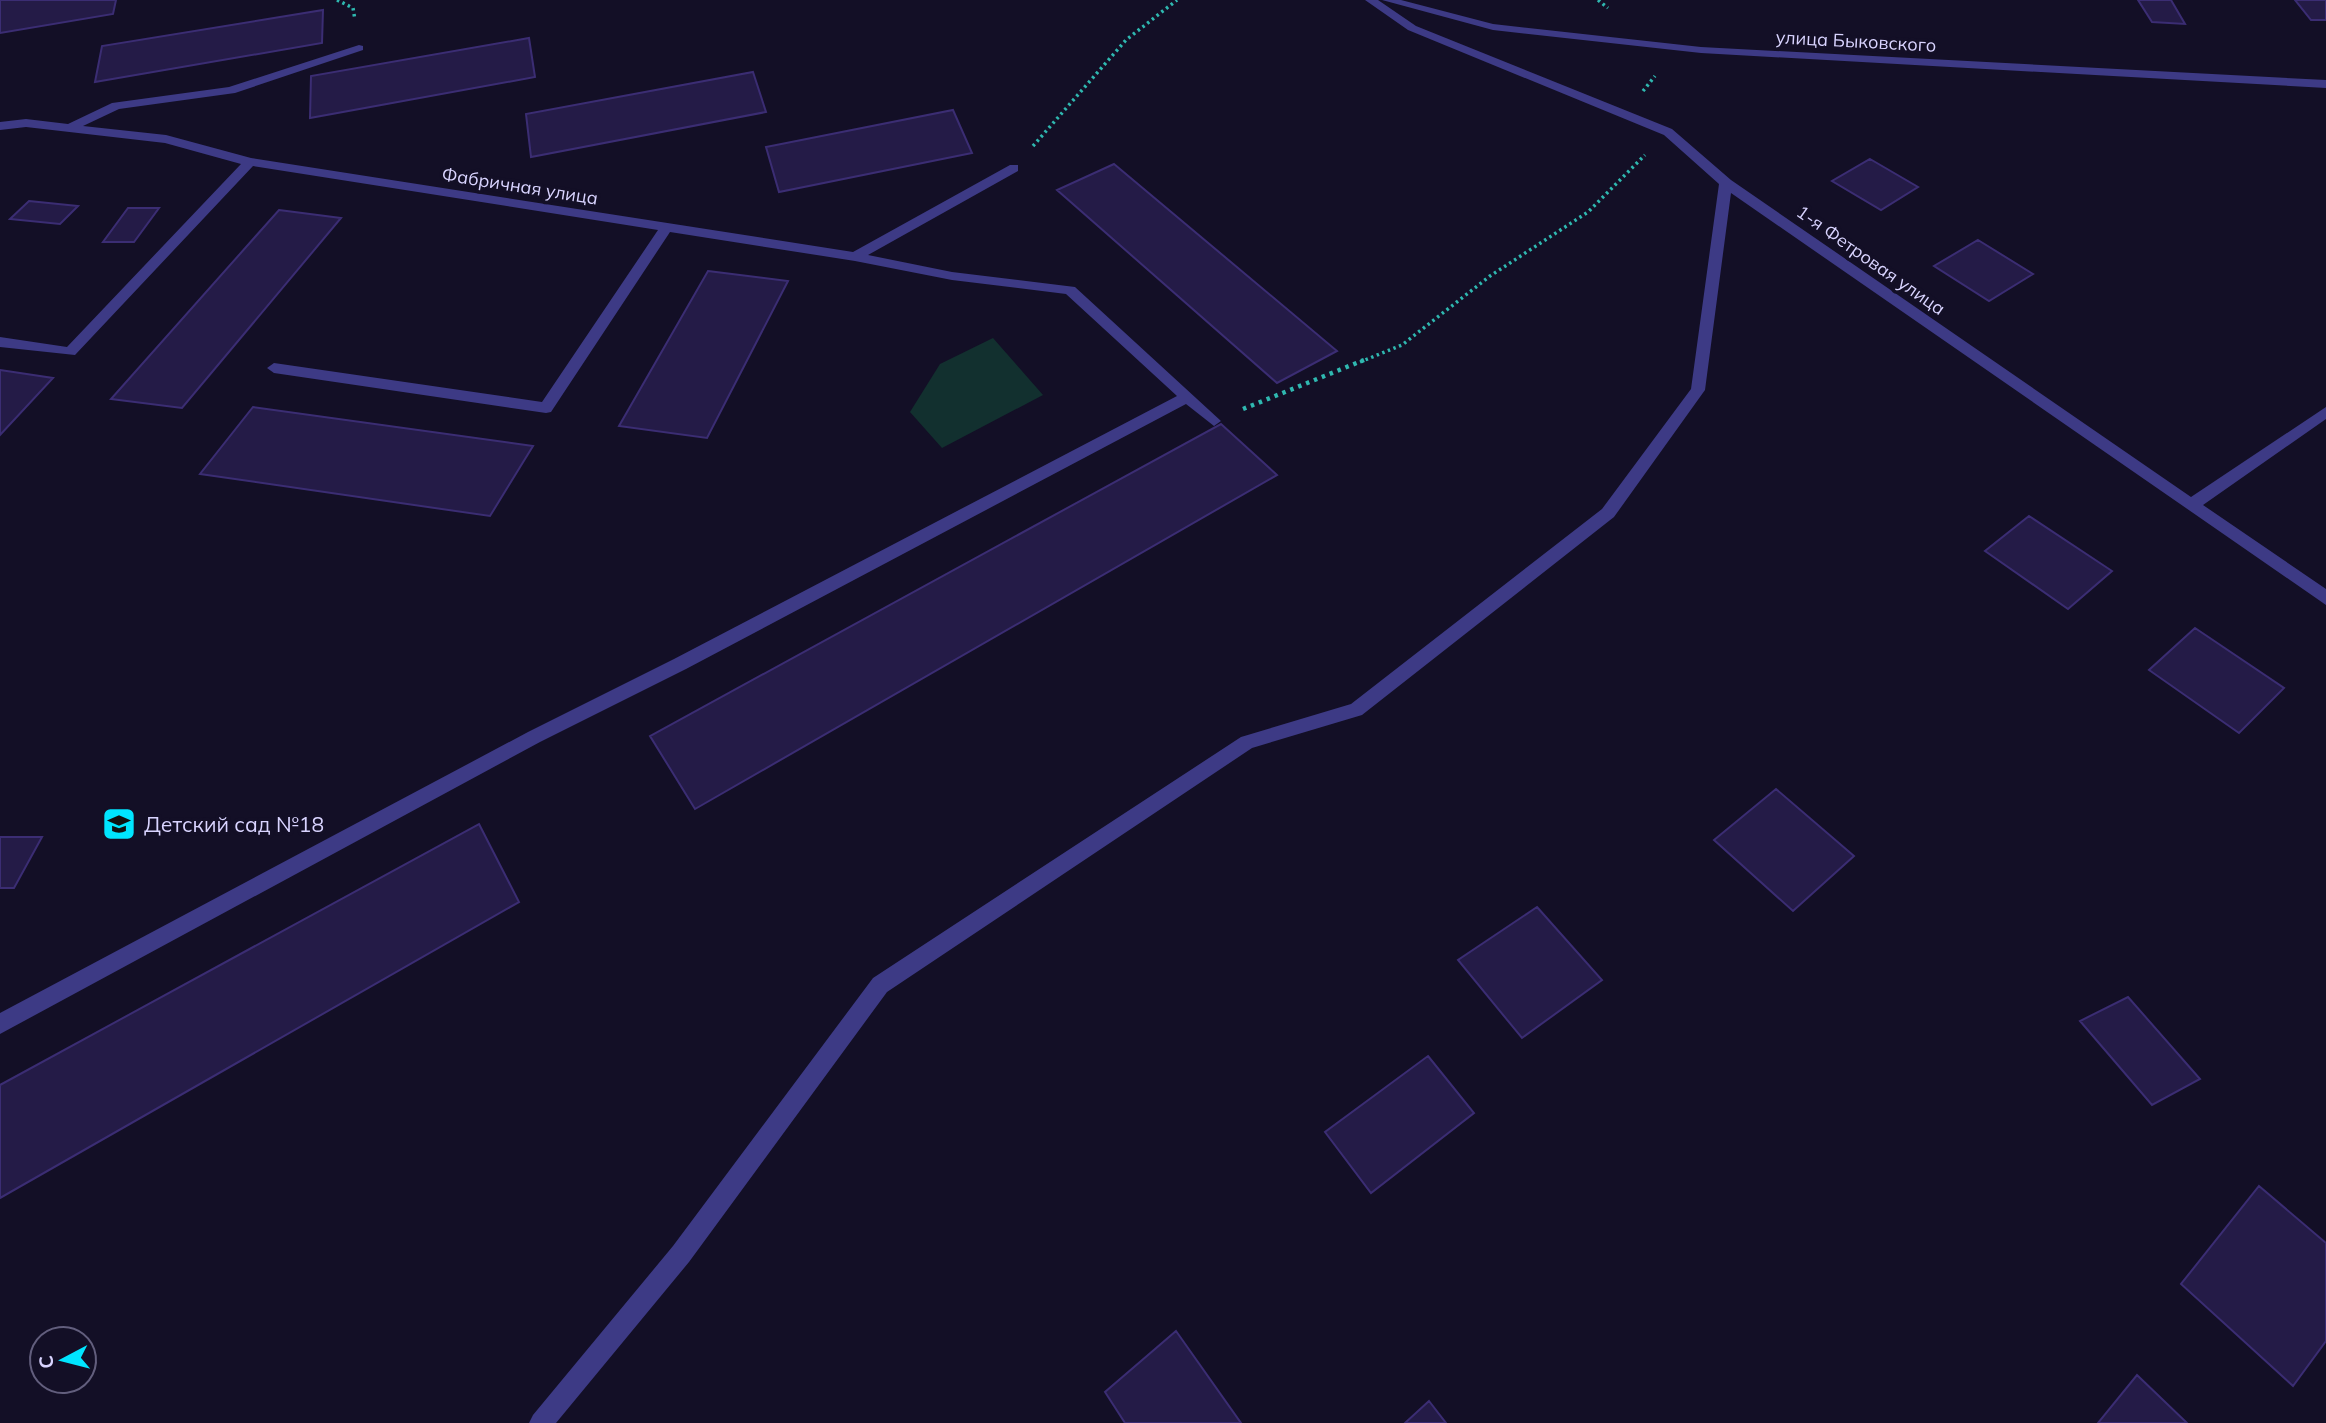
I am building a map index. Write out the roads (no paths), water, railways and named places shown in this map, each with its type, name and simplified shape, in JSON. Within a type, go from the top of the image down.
[{"type":"street","name":"1-я Фетровая улица","points":[[1371,0],[1412,28],[1668,132],[1726,183],[2326,598]]},
{"type":"street","name":"улица Быковского","points":[[1388,0],[1493,27],[1680,48],[2326,84]]},
{"type":"street","points":[[69,128],[116,106],[231,90],[359,48]]},
{"type":"street","points":[[2290,82],[2326,95]]},
{"type":"street","name":"Фабричная улица","points":[[0,126],[26,123],[166,139],[250,162],[855,257],[952,276],[1070,290],[1214,421]]},
{"type":"street","points":[[0,342],[70,352],[250,162]]},
{"type":"street","points":[[855,257],[1014,168]]},
{"type":"street","points":[[541,1423],[681,1254],[880,985],[1247,742],[1356,710],[1608,513],[1698,390],[1726,183]]},
{"type":"street","points":[[274,368],[546,408],[667,227]]},
{"type":"street","points":[[0,1024],[534,737],[680,664],[1188,397]]},
{"type":"street","points":[[2191,505],[2326,412]]},
{"type":"place","name":"Детский сад №18","points":[[119,824]]}]
